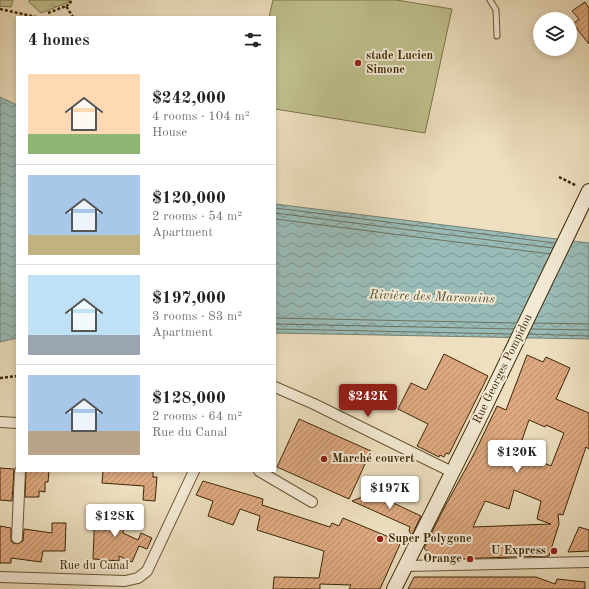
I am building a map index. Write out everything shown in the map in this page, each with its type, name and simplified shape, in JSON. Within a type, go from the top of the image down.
[{"type":"main road","name":"Rue Georges Pompidou","points":[[394,589],[589,192]]},
{"type":"street","points":[[276,387],[314,404],[452,472]]},
{"type":"street","points":[[0,422],[16,423]]},
{"type":"street","points":[[17,538],[20,472]]},
{"type":"street","name":"Rue du Canal","points":[[0,577],[125,581],[132,580],[143,575],[147,571],[194,472]]},
{"type":"street","points":[[260,472],[312,502]]},
{"type":"street","points":[[406,566],[589,562]]},
{"type":"lane","points":[[490,0],[496,10],[497,36]]},
{"type":"path","points":[[48,13],[70,4],[71,0]]},
{"type":"path","points":[[66,6],[72,16]]},
{"type":"path","points":[[0,9],[32,16]]},
{"type":"path","points":[[559,177],[589,192]]},
{"type":"path","points":[[0,378],[16,376]]},
{"type":"green space","points":[[0,0],[13,0],[11,7],[0,6]]},
{"type":"green space","points":[[29,0],[69,0],[69,2],[41,13],[29,2]]},
{"type":"green space","name":"stade Lucien Simone","points":[[273,0],[396,0],[452,9],[425,133],[276,109],[276,16],[269,16]]},
{"type":"water","points":[[0,97],[16,105],[16,338],[0,342]]},
{"type":"water","name":"Rivière des Marsouins","points":[[276,204],[589,243],[589,339],[276,333]]},
{"type":"building","points":[[585,2],[589,8],[589,44],[577,29],[577,21],[579,19],[577,17],[577,12],[572,11]]},
{"type":"building","points":[[444,354],[488,376],[449,454],[446,453],[444,457],[440,455],[439,457],[417,446],[428,424],[398,409],[411,383],[426,390]]},
{"type":"building","points":[[527,355],[543,362],[546,357],[570,368],[556,399],[589,413],[589,449],[586,447],[563,515],[558,514],[559,524],[549,556],[451,559],[431,556],[424,548],[443,510],[475,452],[497,406],[506,410]],"holes":[[[529,420],[545,427],[546,425],[564,433],[551,466],[525,455],[530,444],[522,440]],[[514,490],[541,501],[537,519],[551,524],[473,527],[485,501],[509,509]]]},
{"type":"building","name":"Marché couvert","points":[[299,419],[371,451],[349,499],[277,467]]},
{"type":"building","points":[[0,468],[14,469],[12,501],[0,500]]},
{"type":"building","points":[[26,472],[49,472],[48,482],[45,482],[45,492],[39,491],[39,497],[25,497]]},
{"type":"building","points":[[103,472],[153,472],[153,477],[157,477],[155,501],[143,500],[144,486],[102,483]]},
{"type":"building","points":[[203,481],[263,499],[262,505],[330,527],[332,523],[339,526],[343,518],[401,542],[380,589],[349,589],[351,585],[320,584],[320,589],[273,589],[274,577],[319,578],[324,551],[257,530],[260,516],[240,509],[233,525],[208,516],[213,501],[196,495]]},
{"type":"building","points":[[372,493],[421,516],[412,535],[409,531],[410,527],[352,501]]},
{"type":"building","points":[[95,509],[124,511],[123,533],[138,540],[141,533],[152,538],[147,549],[139,546],[132,562],[119,556],[119,561],[93,559]]},
{"type":"building","points":[[52,523],[66,523],[65,551],[43,551],[41,562],[11,558],[11,563],[0,563],[0,526],[11,528],[11,541],[17,544],[23,541],[24,529],[52,533]]},
{"type":"building","points":[[579,527],[589,530],[589,551],[568,552]]},
{"type":"building","points":[[414,577],[536,577],[555,584],[557,579],[585,582],[585,589],[408,589]]},
{"type":"place","name":"stade Lucien Simone","points":[[358,63]]},
{"type":"place","name":"Marché couvert","points":[[324,459]]},
{"type":"place","name":"Super Polygone","points":[[380,539]]},
{"type":"place","name":"U Express","points":[[554,551]]},
{"type":"place","name":"Orange","points":[[470,559]]}]
